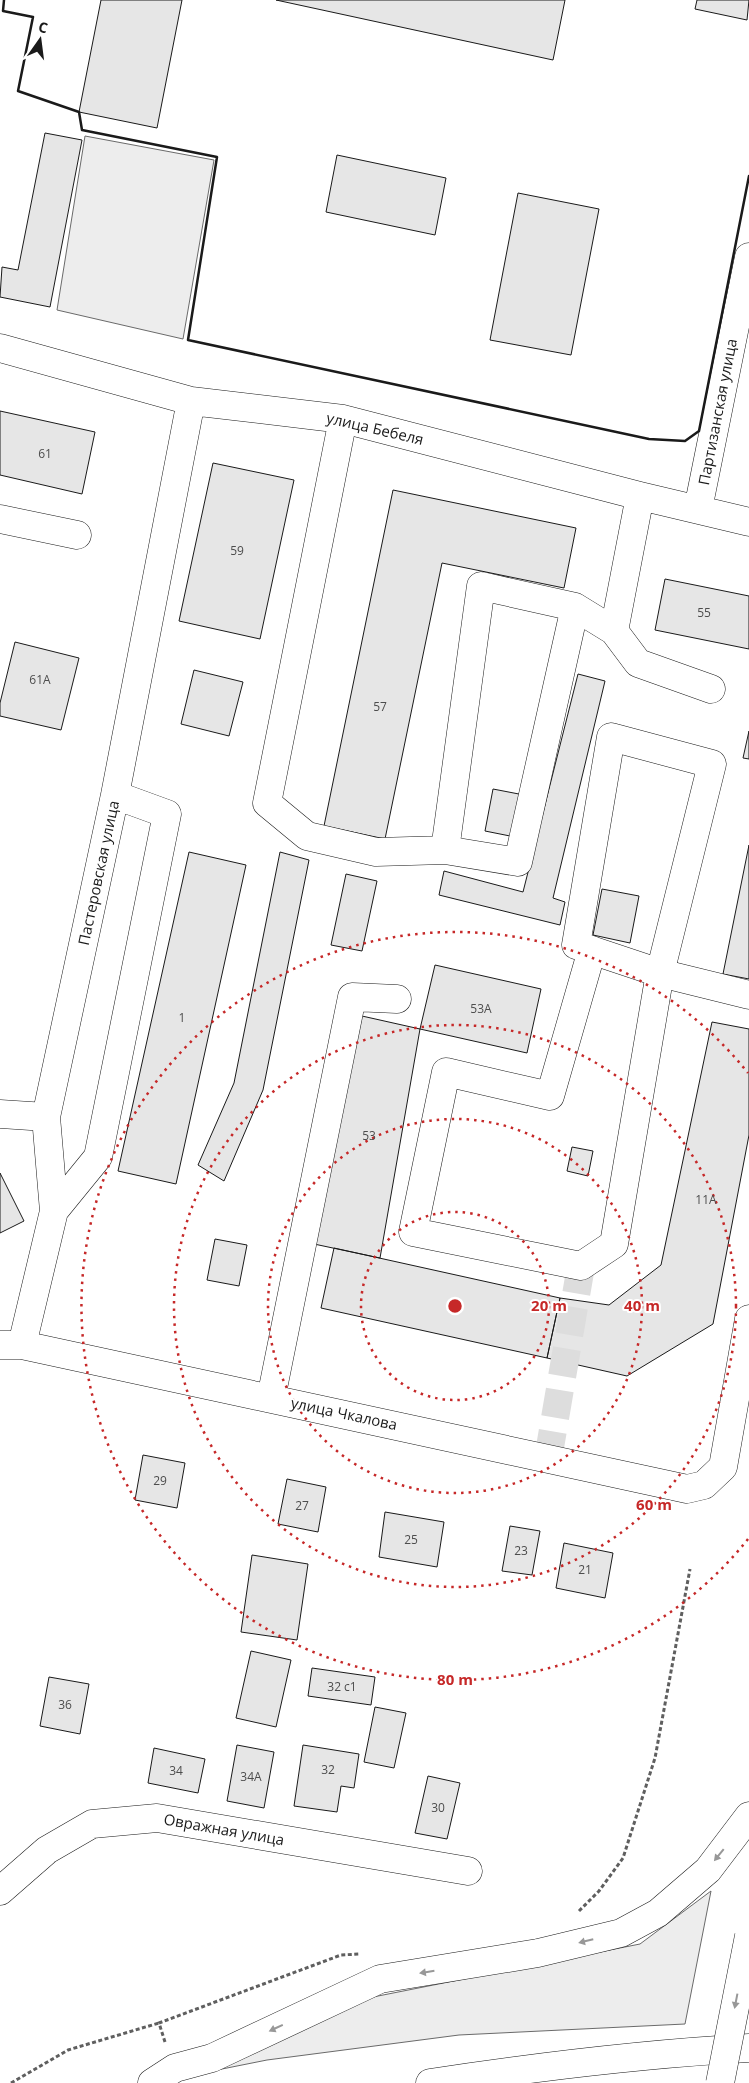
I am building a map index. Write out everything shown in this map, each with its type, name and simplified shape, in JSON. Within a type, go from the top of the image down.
[{"type":"street","name":"Партизанская улица","points":[[698,509],[749,257]]},
{"type":"street","name":"улица Бебеля","points":[[0,348],[191,401],[343,419],[640,496],[749,522]]},
{"type":"street","name":"Пастеровская улица","points":[[11,1345],[54,1212],[46,1117],[116,795],[191,401]]},
{"type":"street","points":[[343,419],[267,802],[307,836],[376,852],[445,850],[518,862],[576,608]]},
{"type":"street","points":[[614,631],[640,496]]},
{"type":"street","points":[[0,519],[77,535]]},
{"type":"street","points":[[445,850],[481,586],[576,608],[614,631],[638,663],[711,689]]},
{"type":"street","points":[[592,950],[550,1096],[446,1072],[413,1232],[581,1266],[614,1244],[660,973],[712,764],[611,737],[576,945],[592,950],[660,973],[749,995]]},
{"type":"street","points":[[54,1212],[98,1157],[168,814],[116,795]]},
{"type":"street","points":[[271,1398],[352,997],[397,999]]},
{"type":"street","points":[[0,1114],[46,1117]]},
{"type":"street","name":"улица Чкалова","points":[[11,1345],[271,1398],[687,1489],[704,1485],[723,1467],[749,1319]]},
{"type":"street","points":[[152,2083],[175,2068],[212,2058],[380,1979],[538,1953],[621,1933],[658,1913],[708,1870],[749,1816]]},
{"type":"street","name":"Овражная улица","points":[[0,1892],[47,1850],[92,1824],[157,1818],[468,1871]]},
{"type":"street","points":[[720,2083],[749,1936]]},
{"type":"street","points":[[430,2083],[521,2069],[676,2052],[749,2048]]},
{"type":"path","points":[[11,2083],[68,2050],[159,2023]]},
{"type":"shaded area","points":[[85,136],[214,160],[183,339],[57,310]]},
{"type":"shaded area","points":[[711,1891],[685,2024],[459,2035],[267,2060],[212,2071],[363,1999],[640,1944]]},
{"type":"building","points":[[101,0],[182,0],[157,128],[79,112]]},
{"type":"building","points":[[276,0],[565,0],[553,60]]},
{"type":"building","points":[[697,0],[749,0],[747,20],[695,9]]},
{"type":"building","points":[[45,133],[82,140],[50,307],[0,297],[2,267],[18,270]]},
{"type":"building","points":[[337,155],[446,178],[435,235],[326,212]]},
{"type":"building","points":[[518,193],[599,209],[571,355],[490,340]]},
{"type":"building","points":[[0,411],[95,432],[82,494],[0,475]]},
{"type":"building","points":[[213,463],[294,480],[260,639],[179,621]]},
{"type":"building","points":[[393,490],[576,528],[564,588],[442,563],[385,839],[324,826]]},
{"type":"building","points":[[665,579],[749,596],[749,649],[655,630]]},
{"type":"building","points":[[15,642],[79,658],[61,730],[0,716],[0,703]]},
{"type":"building","points":[[194,670],[243,682],[229,736],[181,724]]},
{"type":"building","points":[[578,674],[605,681],[553,898],[565,902],[560,925],[439,895],[444,871],[523,892]]},
{"type":"building","points":[[749,731],[749,759],[743,758]]},
{"type":"building","points":[[493,789],[524,795],[515,837],[485,831]]},
{"type":"building","points":[[749,845],[749,979],[723,974]]},
{"type":"building","points":[[189,852],[246,865],[176,1184],[118,1171]]},
{"type":"building","points":[[280,852],[309,860],[263,1090],[224,1181],[198,1165],[234,1083]]},
{"type":"building","points":[[346,874],[377,881],[362,951],[331,945]]},
{"type":"building","points":[[602,889],[639,896],[630,943],[593,935]]},
{"type":"building","points":[[435,965],[541,989],[527,1053],[420,1029]]},
{"type":"building","points":[[362,1016],[420,1029],[380,1258],[314,1244]]},
{"type":"building","points":[[712,1022],[749,1029],[749,1135],[713,1324],[627,1376],[547,1358],[560,1298],[609,1305],[661,1265]]},
{"type":"building","points":[[572,1147],[593,1151],[588,1176],[567,1171]]},
{"type":"building","points":[[0,1173],[24,1221],[0,1233]]},
{"type":"building","points":[[215,1239],[247,1245],[239,1286],[207,1280]]},
{"type":"building","points":[[334,1248],[560,1298],[547,1358],[321,1308]]},
{"type":"building","points":[[143,1455],[185,1463],[177,1508],[135,1500]]},
{"type":"building","points":[[287,1479],[326,1487],[318,1532],[278,1524]]},
{"type":"building","points":[[385,1512],[444,1522],[437,1567],[379,1557]]},
{"type":"building","points":[[510,1526],[540,1531],[532,1575],[502,1571]]},
{"type":"building","points":[[564,1543],[613,1553],[605,1598],[556,1588]]},
{"type":"building","points":[[252,1555],[308,1564],[297,1640],[241,1632]]},
{"type":"building","points":[[251,1651],[291,1660],[276,1727],[236,1718]]},
{"type":"building","points":[[312,1668],[375,1677],[371,1705],[308,1696]]},
{"type":"building","points":[[49,1677],[89,1684],[80,1734],[40,1726]]},
{"type":"building","points":[[375,1707],[406,1713],[394,1768],[364,1762]]},
{"type":"building","points":[[237,1745],[274,1752],[264,1808],[227,1801]]},
{"type":"building","points":[[303,1745],[359,1754],[354,1788],[341,1786],[337,1812],[294,1806]]},
{"type":"building","points":[[154,1748],[205,1759],[198,1793],[148,1783]]},
{"type":"building","points":[[428,1776],[460,1783],[447,1839],[415,1833]]},
{"type":"tunnel","points":[[548,1459],[581,1266]]},
{"type":"wall","points":[[4,0],[3,11],[33,17],[18,91],[79,112],[82,130],[217,157],[188,340],[649,439],[685,441],[699,431],[749,176]]}]
